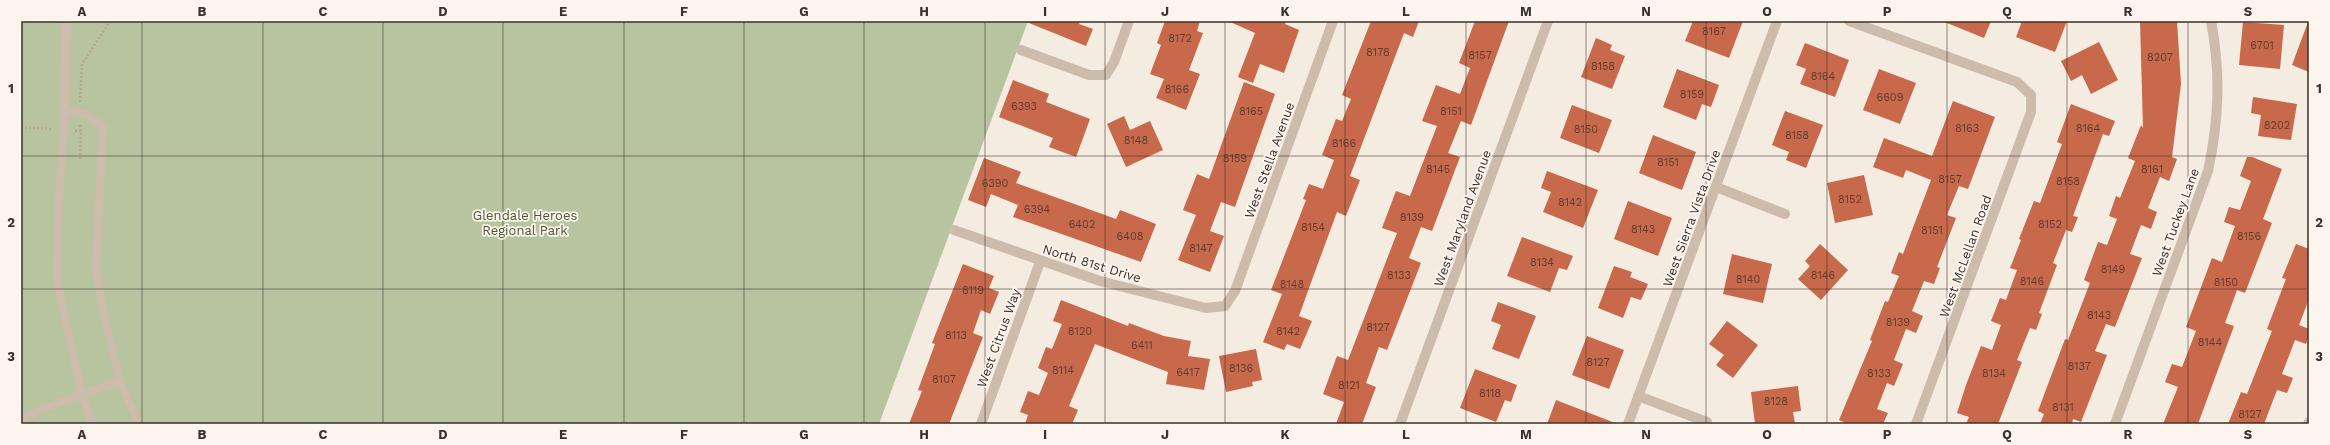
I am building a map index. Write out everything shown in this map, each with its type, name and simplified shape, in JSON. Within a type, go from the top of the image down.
[{"type":"street","points":[[65,111],[67,73],[66,21]]},
{"type":"street","points":[[1021,50],[1089,75],[1106,75],[1114,62],[1129,21]]},
{"type":"street","name":"West Stella Avenue","points":[[1225,306],[1235,291],[1333,21]]},
{"type":"street","name":"West Maryland Avenue","points":[[1400,424],[1548,21]]},
{"type":"street","name":"West Sierra Vista Drive","points":[[1628,424],[1777,21]]},
{"type":"street","name":"West McLellan Road","points":[[1850,21],[2018,82],[2032,95],[2031,112],[1916,424]]},
{"type":"street","name":"West Tuckey Lane","points":[[2115,424],[2208,171],[2215,138],[2219,106],[2211,21]]},
{"type":"street","points":[[1716,188],[1785,214]]},
{"type":"street","name":"North 81st Drive","points":[[954,230],[1040,262],[1100,281],[1206,308],[1225,306]]},
{"type":"street","name":"West Citrus Way","points":[[981,424],[1040,262]]},
{"type":"street","points":[[1638,396],[1707,422]]},
{"type":"lane","points":[[93,424],[82,395],[56,281],[58,210],[65,111],[88,113],[102,128],[96,268],[104,316],[120,381],[139,424]]},
{"type":"lane","points":[[21,420],[37,411],[120,381]]},
{"type":"path","points":[[81,131],[80,112],[82,64],[110,21]]},
{"type":"green space","name":"Glendale Heroes Regional Park","points":[[21,21],[1028,21],[879,424],[21,424]]},
{"type":"building","points":[[1024,21],[1080,21],[1079,24],[1093,29],[1086,46]]},
{"type":"building","points":[[1165,21],[1200,21],[1197,31],[1203,33],[1189,70],[1200,74],[1186,110],[1156,98],[1164,79],[1150,74],[1161,45],[1157,43]]},
{"type":"building","points":[[1228,21],[1286,21],[1285,24],[1299,30],[1284,73],[1260,64],[1253,83],[1238,77],[1255,33]]},
{"type":"building","points":[[1371,21],[1419,21],[1413,37],[1404,33],[1350,176],[1360,180],[1346,216],[1337,212],[1299,316],[1312,321],[1300,349],[1287,344],[1284,350],[1263,342],[1282,294],[1271,290],[1306,200],[1303,199],[1309,184],[1323,189],[1334,160],[1322,155],[1336,119],[1342,121],[1351,99],[1342,95]]},
{"type":"building","points":[[1475,21],[1509,21],[1471,125],[1461,121],[1448,153],[1460,157],[1432,231],[1421,227],[1409,258],[1421,263],[1387,350],[1379,347],[1366,383],[1376,387],[1362,424],[1336,424],[1344,402],[1323,394],[1337,356],[1348,360],[1397,233],[1382,228],[1396,191],[1410,196],[1437,126],[1422,121],[1436,85],[1460,94],[1470,68],[1459,63]]},
{"type":"building","points":[[1693,21],[1743,21],[1729,58],[1685,41]]},
{"type":"building","points":[[1942,21],[1991,21],[1984,38]]},
{"type":"building","points":[[2022,21],[2067,21],[2055,52],[2016,37]]},
{"type":"building","points":[[2140,21],[2177,21],[2181,84],[2172,157],[2177,159],[2169,181],[2160,177],[2148,208],[2157,212],[2151,229],[2141,225],[2130,254],[2142,258],[2115,327],[2106,324],[2095,351],[2107,355],[2081,422],[2073,419],[2072,424],[2040,424],[2044,414],[2038,411],[2065,339],[2068,340],[2090,283],[2084,280],[2098,242],[2107,245],[2117,219],[2109,216],[2116,196],[2120,198],[2135,161],[2128,158],[2141,125],[2143,128]]},
{"type":"building","points":[[2243,22],[2284,25],[2280,69],[2239,65]]},
{"type":"building","points":[[2308,22],[2309,23],[2309,72],[2292,65]]},
{"type":"building","points":[[1596,38],[1612,45],[1610,50],[1625,56],[1612,89],[1581,77]]},
{"type":"building","points":[[2099,42],[2118,80],[2091,94],[2082,75],[2071,81],[2061,61]]},
{"type":"building","points":[[1805,43],[1849,60],[1835,97],[1800,84],[1806,69],[1796,65]]},
{"type":"building","points":[[1677,69],[1719,85],[1711,107],[1702,104],[1696,120],[1663,107]]},
{"type":"building","points":[[1879,69],[1916,83],[1900,124],[1863,110]]},
{"type":"building","points":[[1013,80],[1049,94],[1046,102],[1090,119],[1076,157],[1049,147],[1053,138],[999,117]]},
{"type":"building","points":[[1244,82],[1275,94],[1235,207],[1221,202],[1210,231],[1224,236],[1210,272],[1178,260],[1196,215],[1183,210],[1197,174],[1209,179]]},
{"type":"building","points":[[2253,97],[2297,104],[2291,140],[2258,136],[2261,115],[2251,113]]},
{"type":"building","points":[[1953,101],[1995,117],[1968,189],[1959,186],[1947,215],[1956,218],[1937,267],[1940,268],[1934,284],[1924,281],[1912,311],[1923,316],[1916,333],[1906,329],[1894,360],[1903,364],[1894,386],[1887,383],[1877,409],[1888,413],[1883,424],[1848,424],[1839,420],[1872,341],[1870,340],[1885,301],[1888,302],[1899,276],[1891,273],[1899,252],[1903,254],[1931,180],[1906,170],[1903,178],[1873,167],[1884,138],[1932,156]]},
{"type":"building","points":[[2071,104],[2115,121],[2109,136],[2103,134],[2073,216],[2078,217],[2072,232],[2066,230],[2053,263],[2057,265],[2039,313],[2042,314],[2036,330],[2030,328],[2017,360],[2022,362],[1998,424],[1966,424],[1969,417],[1957,413],[1966,385],[1981,346],[1992,350],[2001,325],[1991,321],[2000,298],[2006,300],[2017,270],[2010,268],[2021,240],[2019,239],[2034,201],[2040,203],[2062,144],[2057,142]]},
{"type":"building","points":[[1572,105],[1612,120],[1599,153],[1560,138]]},
{"type":"building","points":[[1785,111],[1823,125],[1806,168],[1786,160],[1789,152],[1772,145]]},
{"type":"building","points":[[1124,116],[1130,130],[1150,121],[1163,150],[1126,167],[1107,124]]},
{"type":"building","points":[[1653,135],[1696,152],[1682,190],[1639,173]]},
{"type":"building","points":[[2247,157],[2252,157],[2282,169],[2263,219],[2272,223],[2245,293],[2237,290],[2225,323],[2234,326],[2198,424],[2163,424],[2178,387],[2165,382],[2172,364],[2182,367],[2196,331],[2186,327],[2212,258],[2222,262],[2235,226],[2224,222],[2229,207],[2240,210],[2251,181],[2240,176]]},
{"type":"building","points":[[984,158],[1021,172],[1016,183],[1116,219],[1120,210],[1156,224],[1141,262],[1013,217],[1018,205],[991,194],[986,207],[968,200]]},
{"type":"building","points":[[1547,171],[1598,190],[1583,228],[1543,212],[1551,192],[1541,188]]},
{"type":"building","points":[[1864,175],[1873,215],[1835,223],[1827,183]]},
{"type":"building","points":[[1628,201],[1672,218],[1658,256],[1614,239]]},
{"type":"building","points":[[1522,237],[1573,256],[1567,270],[1559,268],[1550,292],[1507,276]]},
{"type":"building","points":[[1820,244],[1848,270],[1821,300],[1798,279],[1810,266],[1805,261]]},
{"type":"building","points":[[2296,244],[2309,249],[2309,299],[2299,325],[2309,329],[2309,336],[2306,344],[2295,340],[2282,374],[2293,378],[2287,393],[2277,390],[2264,424],[2228,424],[2241,392],[2247,394],[2272,331],[2267,329],[2286,279],[2282,278]]},
{"type":"building","points":[[1732,254],[1772,264],[1763,303],[1723,294]]},
{"type":"building","points":[[963,264],[994,276],[989,288],[999,292],[990,314],[981,310],[973,333],[983,337],[949,424],[909,424],[922,391],[918,390],[935,344],[932,343]]},
{"type":"building","points":[[1614,266],[1632,272],[1630,277],[1648,284],[1641,300],[1631,297],[1623,318],[1598,308]]},
{"type":"building","points":[[1061,300],[1128,326],[1129,323],[1164,336],[1191,341],[1188,356],[1210,359],[1204,390],[1166,384],[1168,372],[1095,344],[1069,406],[1078,410],[1072,424],[1025,424],[1028,415],[1020,412],[1028,391],[1039,395],[1048,373],[1038,368],[1046,347],[1052,349],[1062,324],[1053,321]]},
{"type":"building","points":[[1498,302],[1536,316],[1519,359],[1492,349],[1501,325],[1491,321]]},
{"type":"building","points":[[1727,321],[1758,345],[1733,378],[1716,365],[1724,355],[1709,344]]},
{"type":"building","points":[[1587,336],[1624,350],[1609,389],[1572,375]]},
{"type":"building","points":[[1256,349],[1262,380],[1252,382],[1253,386],[1226,392],[1219,356]]},
{"type":"building","points":[[1475,369],[1517,385],[1511,402],[1505,400],[1496,422],[1460,408]]},
{"type":"building","points":[[1798,386],[1801,411],[1793,412],[1795,424],[1755,424],[1751,392]]},
{"type":"building","points":[[1556,400],[1615,423],[1615,424],[1547,424]]}]
